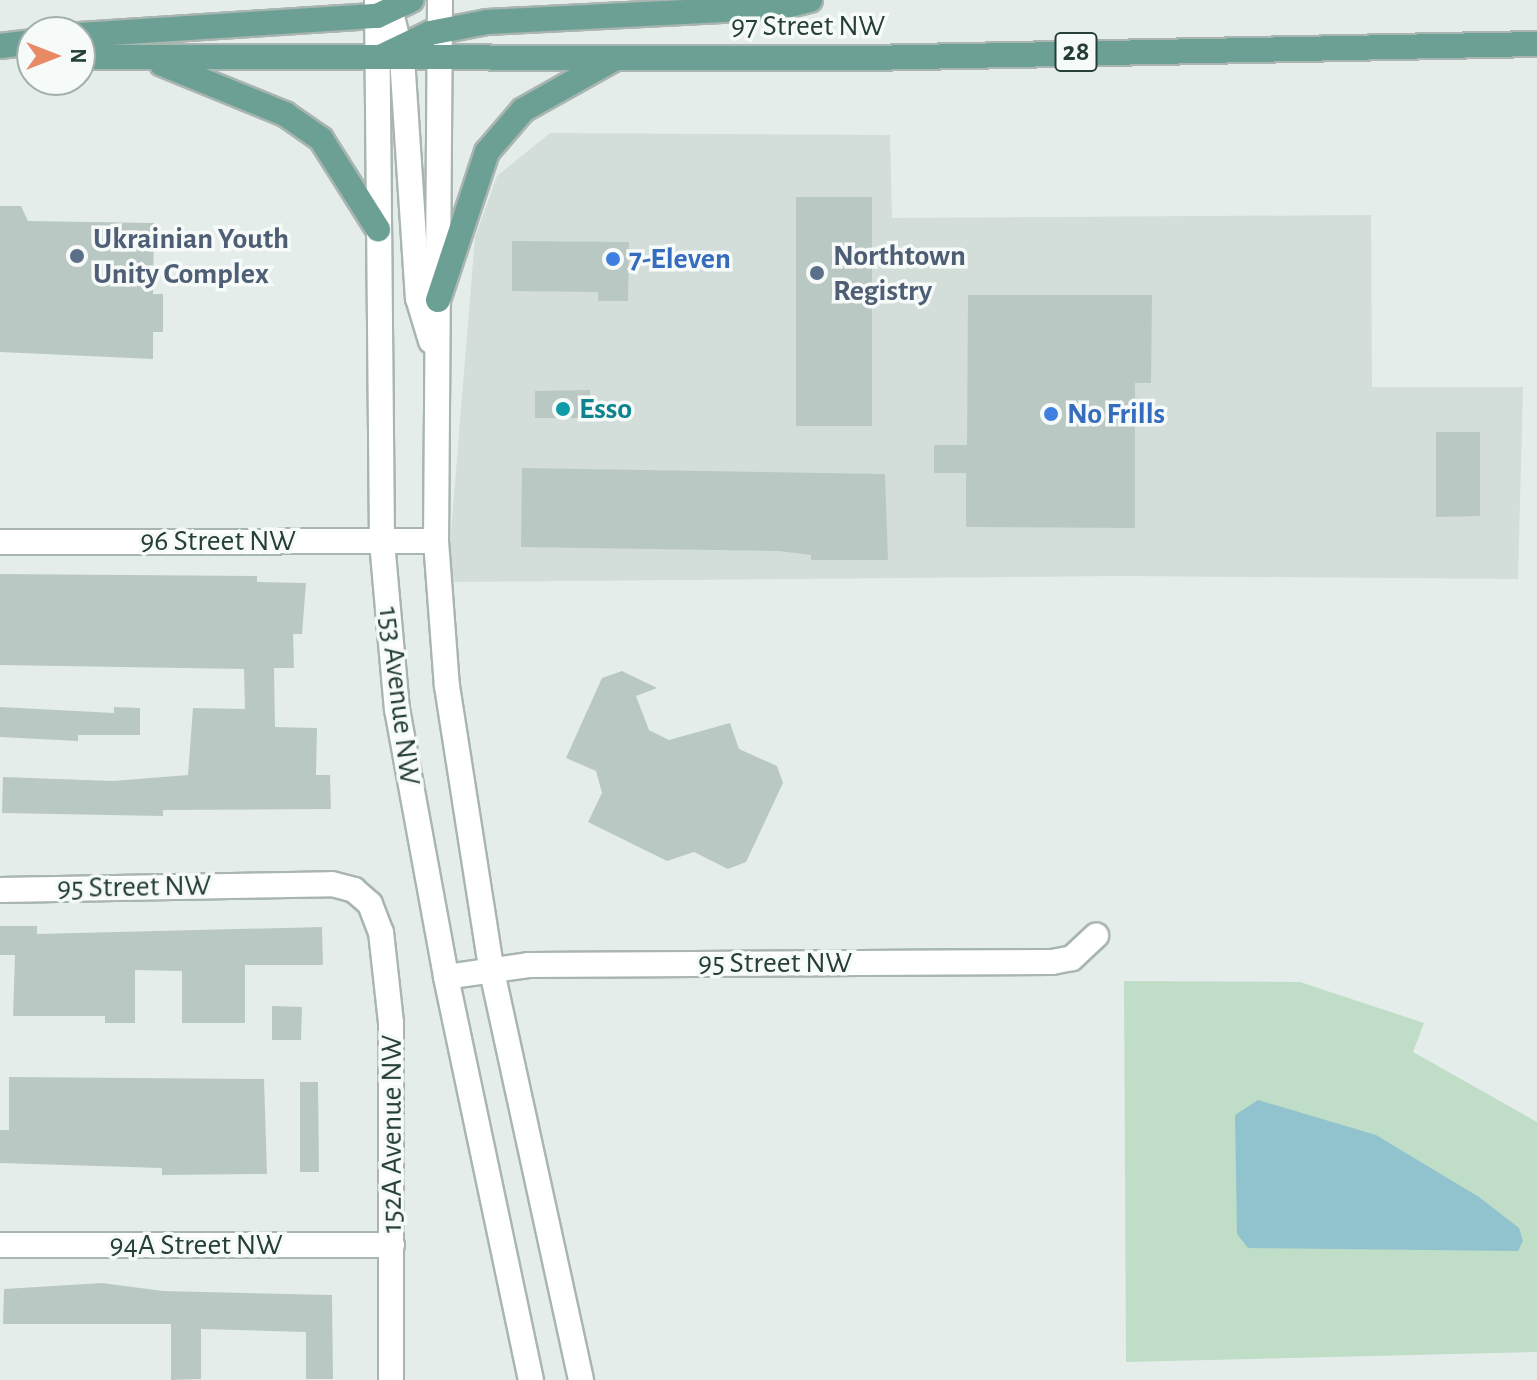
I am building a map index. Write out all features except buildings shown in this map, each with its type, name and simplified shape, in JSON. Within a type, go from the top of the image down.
[{"type":"main road","points":[[96,34],[383,7],[412,0]]},
{"type":"main road","points":[[421,0],[435,32]]},
{"type":"main road","name":"153 Avenue NW","points":[[440,0],[435,32],[439,59],[436,541],[449,701],[491,967],[581,1380]]},
{"type":"main road","points":[[437,362],[418,298],[394,54],[435,32],[487,22],[781,7],[810,0]]},
{"type":"main road","name":"153 Avenue NW","points":[[383,7],[394,54],[378,229],[382,542],[397,709],[446,977],[531,1380]]},
{"type":"main road","name":"97 Street NW","points":[[96,57],[394,54],[439,59],[614,58],[1537,44]]},
{"type":"main road","points":[[149,58],[285,114],[321,139],[378,229]]},
{"type":"main road","points":[[438,300],[487,152],[523,110],[614,58]]},
{"type":"main road","name":"96 Street NW","points":[[0,542],[436,541]]},
{"type":"main road","name":"95 Street NW","points":[[0,890],[332,884],[362,894]]},
{"type":"main road","name":"152A Avenue NW","points":[[362,894],[377,917],[389,985],[391,1380]]},
{"type":"main road","name":"95 Street NW","points":[[446,977],[491,967],[1052,962],[1081,953],[1096,936]]},
{"type":"main road","name":"94A Street NW","points":[[0,1245],[392,1245]]},
{"type":"shaded area","points":[[550,133],[890,135],[892,218],[1371,215],[1372,387],[1523,387],[1518,579],[1122,576],[447,582],[475,237],[497,176]]},
{"type":"green space","points":[[1124,981],[1300,982],[1424,1023],[1413,1052],[1537,1122],[1537,1352],[1126,1362]]},
{"type":"water","points":[[1258,1100],[1376,1135],[1479,1197],[1519,1228],[1523,1241],[1518,1251],[1248,1248],[1237,1234],[1235,1115]]},
{"type":"place","name":"Ukrainian Youth Unity Complex","points":[[77,256]]},
{"type":"place","name":"7-Eleven","points":[[613,259]]},
{"type":"place","name":"Northtown Registry","points":[[817,273]]},
{"type":"place","name":"Esso","points":[[563,409]]},
{"type":"place","name":"No Frills","points":[[1051,414]]}]
